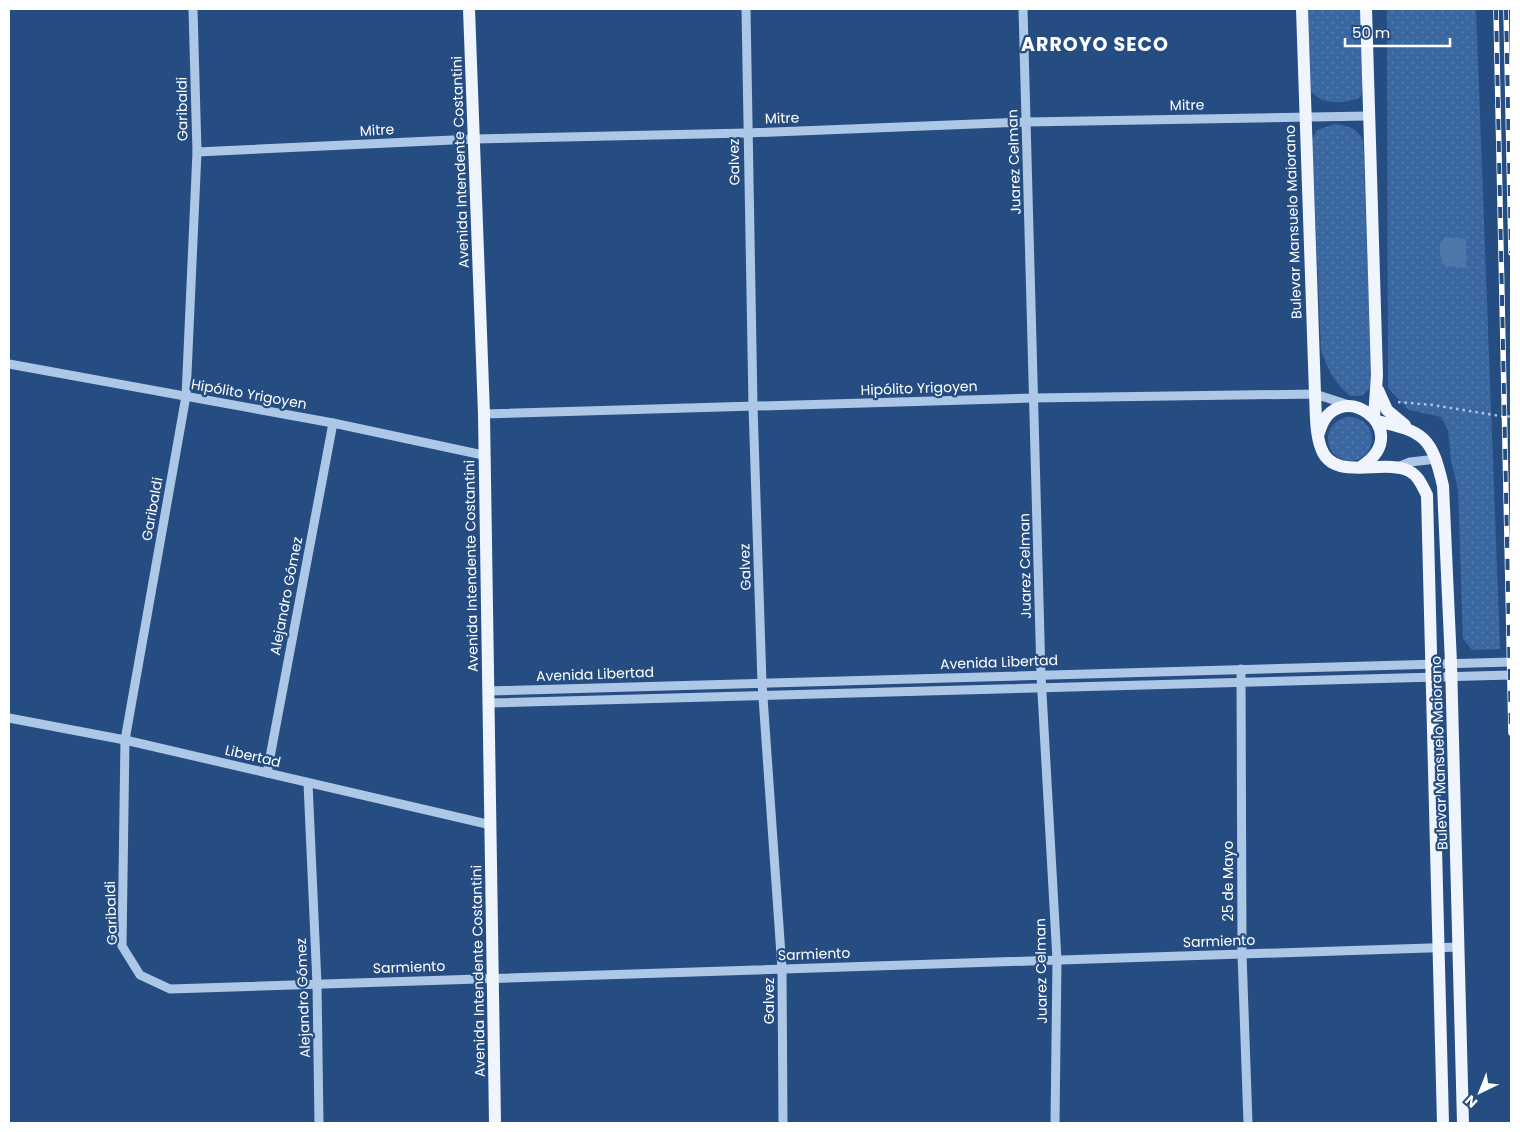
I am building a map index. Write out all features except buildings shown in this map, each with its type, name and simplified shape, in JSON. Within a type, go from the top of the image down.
[{"type":"main road","name":"Avenida Intendente Costantini","points":[[469,9],[484,414],[483,455],[495,1123]]},
{"type":"main road","name":"Bulevar Mansuelo Maiorano","points":[[1302,9],[1314,394],[1321,450],[1332,462],[1346,468],[1362,466],[1408,470],[1420,479],[1426,495],[1443,1123]]},
{"type":"main road","points":[[1362,466],[1378,452],[1381,441],[1380,431],[1375,419],[1376,387],[1366,9]]},
{"type":"main road","name":"Bulevar Mansuelo Maiorano","points":[[1376,387],[1387,410],[1430,447],[1437,459],[1444,486],[1452,678],[1463,1123]]},
{"type":"main road","points":[[1319,434],[1327,416],[1339,408],[1353,406],[1362,408],[1375,419],[1409,428]]},
{"type":"street","name":"Garibaldi","points":[[170,989],[140,975],[122,946],[125,740],[186,396],[196,152],[193,9]]},
{"type":"street","name":"Galvez","points":[[746,9],[747,133],[762,683],[782,969],[783,1123]]},
{"type":"street","name":"Juarez Celman","points":[[1023,9],[1041,675],[1057,960],[1055,1123]]},
{"type":"street","name":"Mitre","points":[[196,152],[474,139],[747,133],[1027,122],[1368,116]]},
{"type":"street","name":"Hipólito Yrigoyen","points":[[9,365],[333,423],[483,455]]},
{"type":"street","name":"Hipólito Yrigoyen","points":[[484,414],[1034,398],[1314,394],[1353,406]]},
{"type":"street","name":"Alejandro Gómez","points":[[266,773],[333,423]]},
{"type":"street","points":[[1392,468],[1410,462],[1437,459]]},
{"type":"street","name":"Avenida Libertad","points":[[488,697],[762,683],[1511,662]]},
{"type":"street","name":"25 de Mayo","points":[[1241,669],[1242,954],[1248,1123]]},
{"type":"street","name":"Avenida Libertad","points":[[488,697],[763,696],[1431,679],[1511,675]]},
{"type":"street","name":"Libertad","points":[[9,718],[125,740],[491,825]]},
{"type":"street","name":"Alejandro Gómez","points":[[308,783],[317,984],[319,1123]]},
{"type":"street","name":"Sarmiento","points":[[170,989],[1459,947]]},
{"type":"path","points":[[1397,402],[1432,405],[1506,417],[1511,416]]},
{"type":"shaded area","points":[[1308,9],[1361,9],[1363,87],[1361,97],[1348,101],[1334,102],[1320,99],[1311,90]]},
{"type":"shaded area","points":[[1387,9],[1476,9],[1500,649],[1472,650],[1463,639],[1458,490],[1451,460],[1448,430],[1441,417],[1409,410],[1388,388]]},
{"type":"shaded area","points":[[1335,124],[1352,128],[1363,140],[1372,379],[1369,389],[1362,396],[1350,396],[1340,386],[1329,369],[1321,349],[1312,139],[1317,130]]},
{"type":"shaded area","points":[[1350,417],[1362,421],[1368,427],[1372,439],[1368,451],[1362,457],[1350,461],[1338,457],[1332,451],[1328,439],[1332,427],[1338,421]]},
{"type":"railway","points":[[1496,9],[1511,733]]},
{"type":"railway","points":[[1506,9],[1511,253]]},
{"type":"district","name":"ARROYO SECO","points":[[1095,44]]}]
